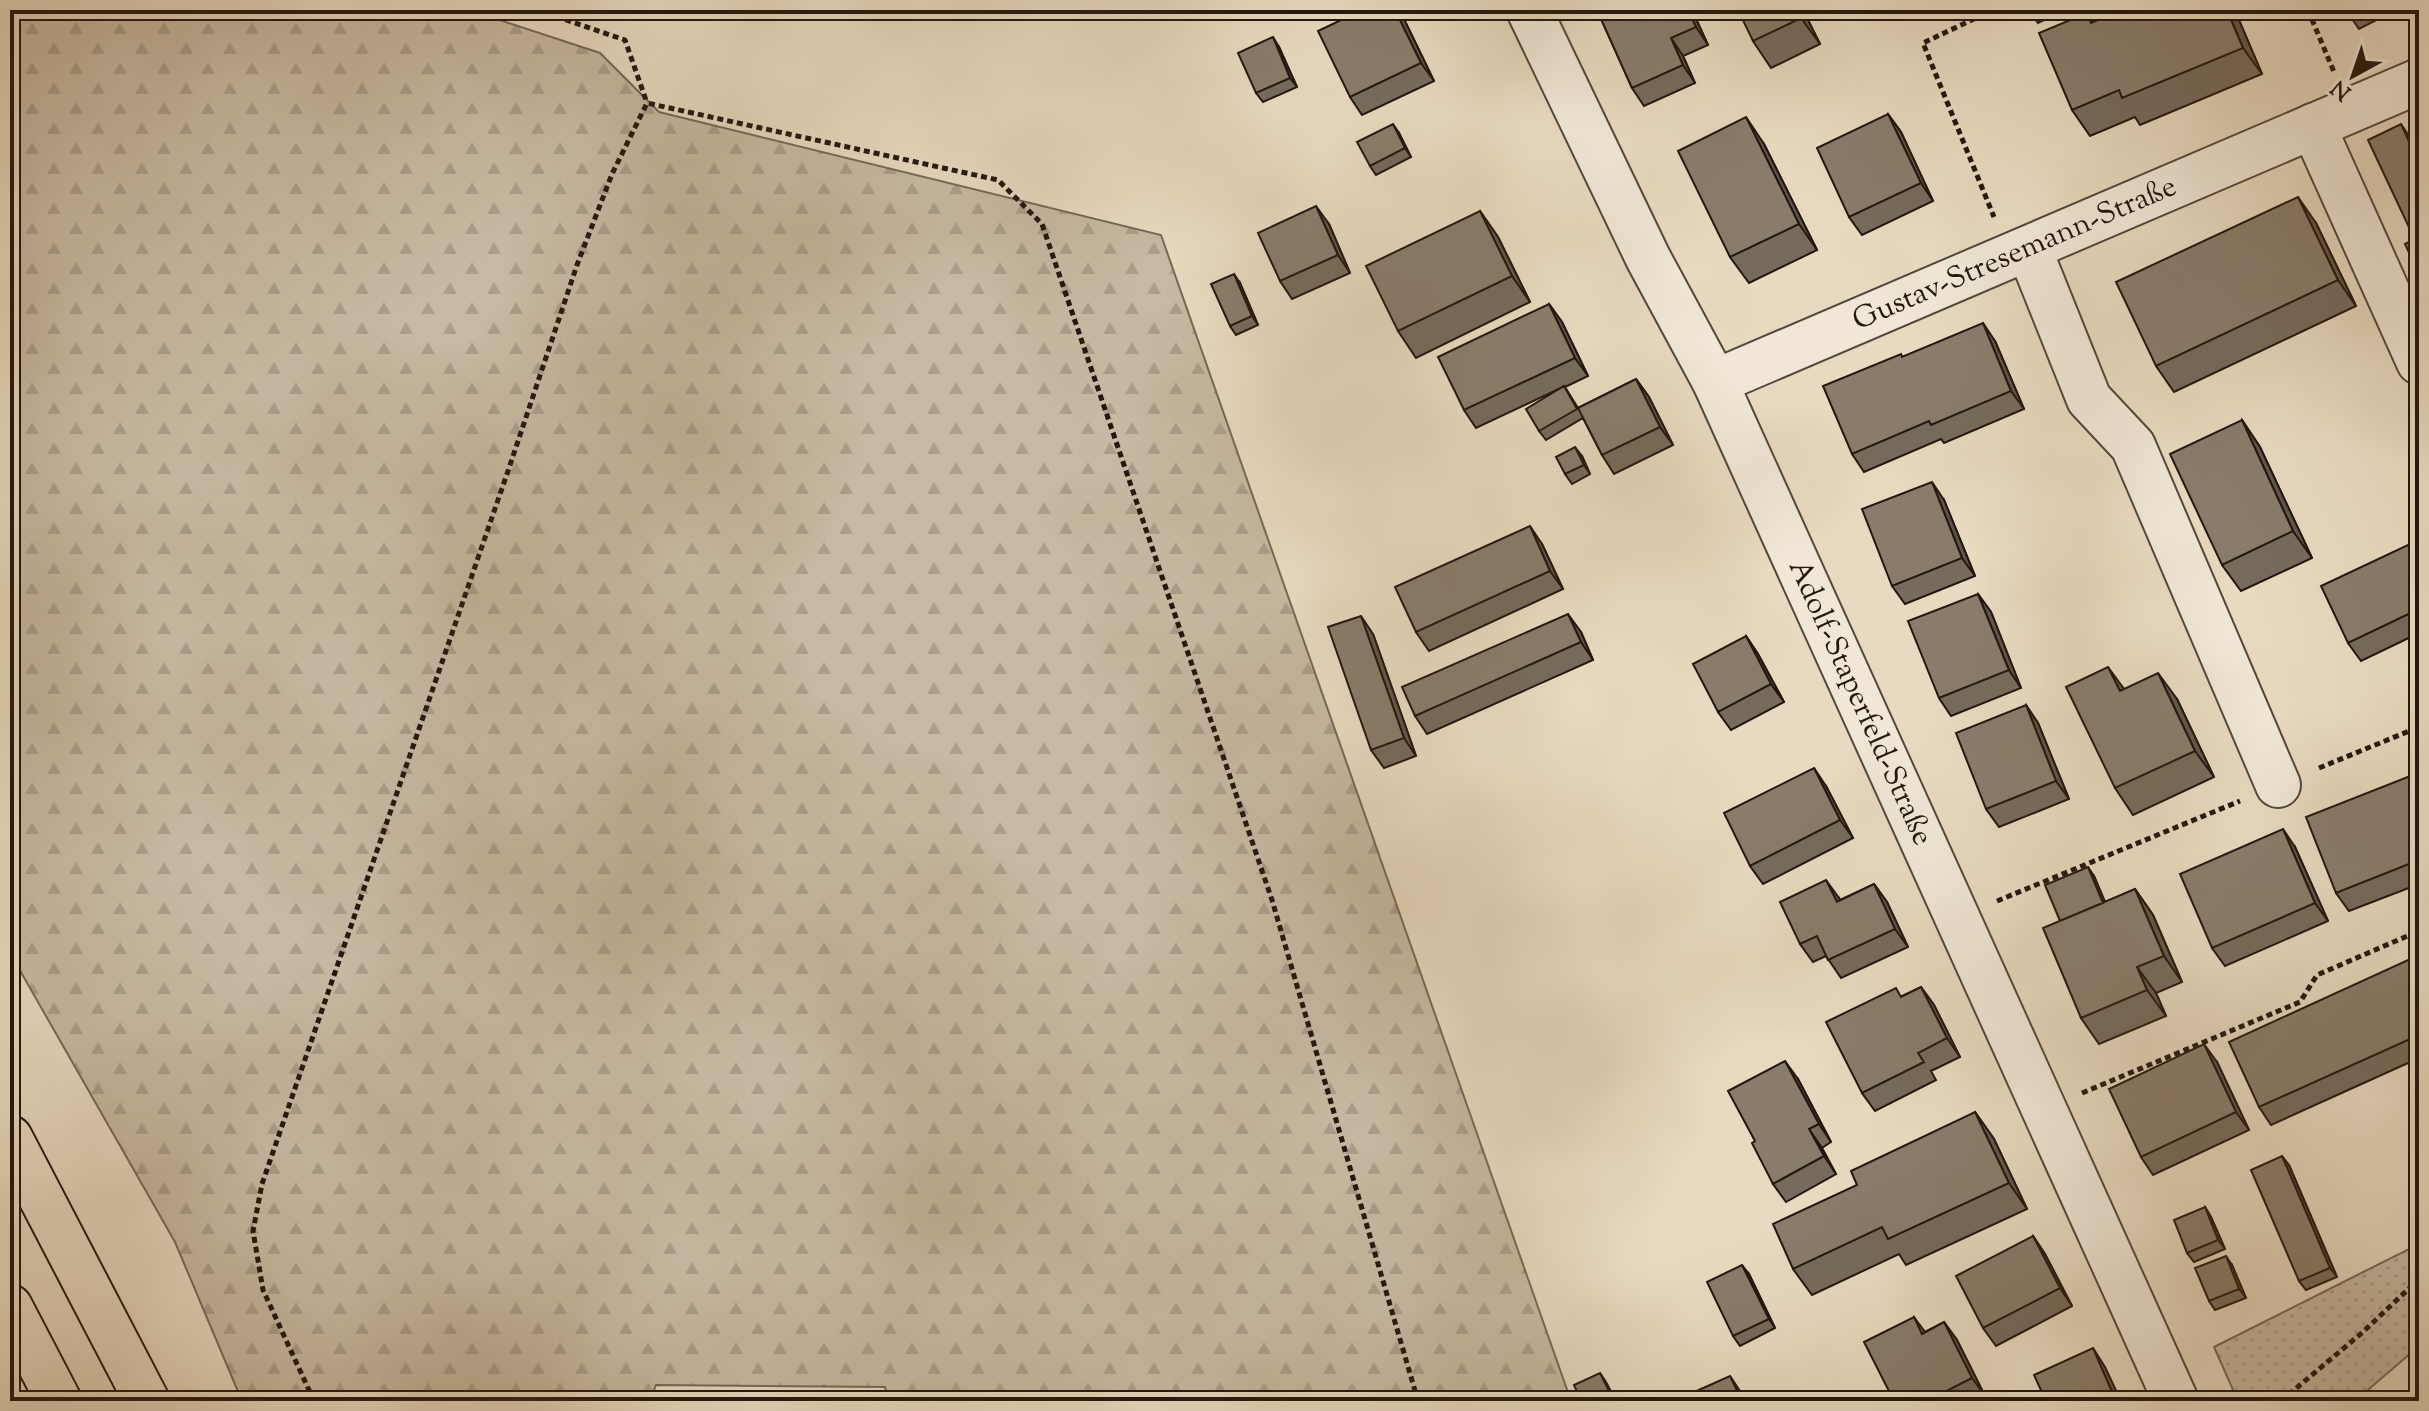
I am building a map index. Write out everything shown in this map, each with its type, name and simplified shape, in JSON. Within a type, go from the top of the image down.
[{"type":"highway","points":[[10,1138],[147,1401]]},
{"type":"highway","points":[[10,1307],[59,1401]]},
{"type":"street","name":"Adolf-Staperfeld-Straße","points":[[1529,10],[1648,258],[1715,382],[2176,1401]]},
{"type":"street","name":"Gustav-Stresemann-Straße","points":[[1715,382],[2419,81]]},
{"type":"street","points":[[2332,118],[2419,362]]},
{"type":"street","points":[[2020,253],[2089,399],[2133,446],[2278,785]]},
{"type":"path","points":[[314,1401],[263,1290],[253,1231],[262,1184],[577,265],[612,174],[647,103],[625,40],[537,10]]},
{"type":"path","points":[[1993,10],[1923,43],[2020,253]]},
{"type":"path","points":[[2308,10],[2332,118]]},
{"type":"path","points":[[647,103],[998,180],[1042,224],[1272,900],[1418,1401]]},
{"type":"path","points":[[1956,918],[2419,727]]},
{"type":"path","points":[[2044,1109],[2300,1002],[2317,975],[2419,931]]},
{"type":"path","points":[[2281,1401],[2363,1332],[2419,1279]]},
{"type":"green space","points":[[10,10],[469,10],[600,53],[659,112],[1161,235],[1571,1401],[888,1401],[885,1387],[656,1385],[650,1401],[242,1401],[175,1242],[10,953]]},
{"type":"green space","points":[[2419,1244],[2419,1346],[2355,1401],[2238,1401],[2214,1347]]},
{"type":"building","points":[[1362,10],[1395,10],[1421,63],[1350,97],[1318,31]]},
{"type":"building","points":[[1597,10],[1688,10],[1696,27],[1671,38],[1683,65],[1632,88]]},
{"type":"building","points":[[1738,10],[1797,10],[1801,18],[1753,41]]},
{"type":"building","points":[[2122,10],[2227,10],[2243,48],[2122,98],[2119,90],[2072,110],[2039,33],[2087,13],[2091,23]]},
{"type":"building","points":[[1273,37],[1290,78],[1256,93],[1238,53]]},
{"type":"building","points":[[1888,114],[1921,183],[1849,217],[1817,148]]},
{"type":"building","points":[[1746,117],[1799,224],[1730,257],[1678,151]]},
{"type":"building","points":[[1393,124],[1405,148],[1370,166],[1357,142]]},
{"type":"building","points":[[2401,124],[2419,163],[2419,236],[2414,238],[2368,140]]},
{"type":"building","points":[[2298,197],[2338,280],[2156,366],[2116,282]]},
{"type":"building","points":[[1316,206],[1338,255],[1280,281],[1258,233]]},
{"type":"building","points":[[1480,211],[1512,276],[1398,331],[1366,266]]},
{"type":"building","points":[[2419,237],[2419,274],[2405,244]]},
{"type":"building","points":[[1234,274],[1252,316],[1230,326],[1211,284]]},
{"type":"building","points":[[1549,304],[1575,358],[1464,410],[1438,357]]},
{"type":"building","points":[[1983,323],[2011,391],[1852,454],[1823,386]]},
{"type":"building","points":[[1636,379],[1660,427],[1602,455],[1578,408]]},
{"type":"building","points":[[1564,386],[1577,409],[1539,431],[1526,409]]},
{"type":"building","points":[[2242,420],[2293,531],[2222,565],[2170,454]]},
{"type":"building","points":[[1575,447],[1584,465],[1565,474],[1556,457]]},
{"type":"building","points":[[1932,482],[1962,558],[1892,586],[1862,509]]},
{"type":"building","points":[[1530,526],[1550,571],[1416,632],[1395,587]]},
{"type":"building","points":[[2410,544],[2419,563],[2419,609],[2348,643],[2321,586]]},
{"type":"building","points":[[1978,594],[2009,670],[1939,698],[1908,621]]},
{"type":"building","points":[[1568,614],[1581,642],[1415,716],[1402,687]]},
{"type":"building","points":[[1361,616],[1404,738],[1371,750],[1328,627]]},
{"type":"building","points":[[1746,636],[1771,684],[1718,712],[1693,664]]},
{"type":"building","points":[[2108,667],[2120,691],[2158,673],[2195,751],[2115,788],[2066,687]]},
{"type":"building","points":[[2026,705],[2056,781],[1986,809],[1956,733]]},
{"type":"building","points":[[1814,768],[1840,820],[1750,866],[1724,813]]},
{"type":"building","points":[[2418,773],[2419,860],[2336,893],[2306,817]]},
{"type":"building","points":[[2283,829],[2315,903],[2212,948],[2180,874]]},
{"type":"building","points":[[2088,867],[2103,903],[2060,921],[2045,885]]},
{"type":"building","points":[[1826,880],[1837,902],[1874,884],[1895,929],[1828,960],[1817,936],[1800,944],[1780,902]]},
{"type":"building","points":[[2135,889],[2164,956],[2137,967],[2147,990],[2081,1018],[2043,928]]},
{"type":"building","points":[[2419,955],[2419,1035],[2259,1107],[2229,1042]]},
{"type":"building","points":[[1921,987],[1947,1038],[1918,1053],[1924,1062],[1862,1093],[1826,1022],[1896,988],[1901,997]]},
{"type":"building","points":[[2204,1044],[2236,1112],[2141,1157],[2109,1089]]},
{"type":"building","points":[[1785,1061],[1819,1124],[1809,1129],[1824,1156],[1773,1184],[1752,1143],[1755,1141],[1728,1091]]},
{"type":"building","points":[[1975,1112],[2009,1183],[1888,1239],[1882,1227],[1793,1269],[1773,1224],[1857,1185],[1851,1171]]},
{"type":"building","points":[[2282,1156],[2330,1268],[2299,1281],[2251,1170]]},
{"type":"building","points":[[2205,1207],[2218,1240],[2187,1253],[2174,1220]]},
{"type":"building","points":[[2033,1236],[2060,1288],[1983,1328],[1956,1276]]},
{"type":"building","points":[[2226,1256],[2239,1289],[2209,1301],[2195,1268]]},
{"type":"building","points":[[1742,1265],[1769,1319],[1733,1336],[1707,1282]]},
{"type":"building","points":[[1914,1317],[1922,1334],[1944,1322],[1972,1378],[1927,1401],[1894,1401],[1864,1342]]},
{"type":"building","points":[[2093,1348],[2116,1401],[2046,1401],[2034,1375]]},
{"type":"building","points":[[1600,1373],[1614,1401],[1581,1401],[1574,1385]]},
{"type":"building","points":[[1730,1376],[1742,1401],[1674,1401]]}]
